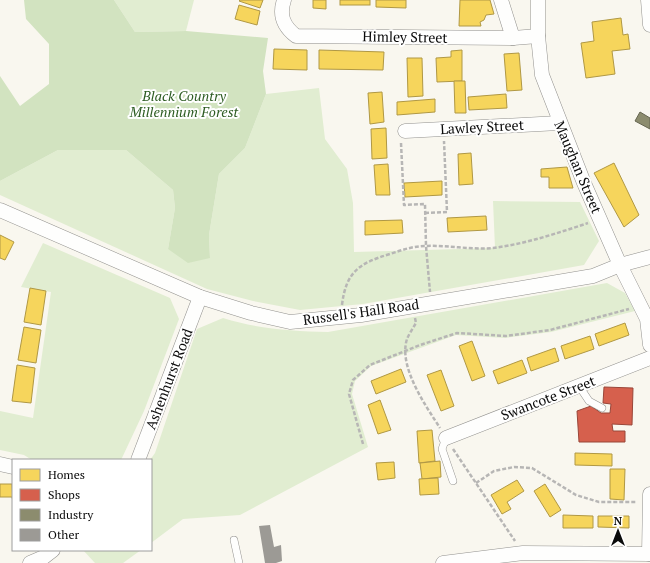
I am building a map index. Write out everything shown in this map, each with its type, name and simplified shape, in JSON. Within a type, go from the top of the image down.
[{"type":"street","name":"Himley Street","points":[[284,0],[281,8],[282,18],[289,30],[296,36],[513,38],[538,36]]},
{"type":"street","points":[[501,0],[513,38]]},
{"type":"street","name":"Maughan Street","points":[[538,0],[538,36],[542,75],[559,123],[620,265],[647,319],[650,345]]},
{"type":"street","points":[[648,0],[650,25]]},
{"type":"street","name":"Lawley Street","points":[[405,131],[559,123]]},
{"type":"street","name":"Russell's Hall Road","points":[[0,210],[200,298],[252,314],[290,322],[340,317],[593,276],[620,265]]},
{"type":"street","points":[[620,265],[650,257]]},
{"type":"street","name":"Ashenhurst Road","points":[[138,459],[200,298]]},
{"type":"street","name":"Swancote Street","points":[[446,438],[650,358]]},
{"type":"street","points":[[0,464],[12,467]]},
{"type":"street","points":[[443,563],[523,553],[650,554],[650,494]]},
{"type":"street","points":[[30,563],[44,557],[52,551]]},
{"type":"lane","points":[[579,386],[589,401],[602,408]]},
{"type":"lane","points":[[446,438],[442,449],[453,480]]},
{"type":"lane","points":[[234,540],[239,563]]},
{"type":"path","points":[[425,213],[447,212],[442,129]]},
{"type":"path","points":[[405,131],[401,131],[404,205],[425,204],[426,246],[430,295]]},
{"type":"path","points":[[340,317],[344,292],[356,269],[367,261],[410,248],[426,246],[492,248],[512,245],[600,218]]},
{"type":"path","points":[[412,306],[416,323],[407,339],[405,351],[407,365],[419,395],[523,553]]},
{"type":"path","points":[[363,444],[349,394],[353,380],[370,365],[457,333],[506,336],[550,330],[641,306]]},
{"type":"path","points":[[476,483],[494,471],[514,467],[532,468],[576,495],[599,502],[650,502]]},
{"type":"green space","name":"Black Country Millennium Forest","points":[[24,0],[114,0],[135,32],[186,31],[268,38],[263,71],[266,94],[245,148],[219,174],[209,235],[210,258],[188,263],[168,249],[175,208],[173,190],[126,150],[58,150],[0,181],[0,76],[20,106],[49,84],[49,44],[26,19]]},
{"type":"green space","points":[[114,0],[194,0],[186,31],[135,32]]},
{"type":"green space","points":[[319,88],[325,139],[347,169],[353,203],[354,252],[495,248],[493,201],[580,202],[599,241],[584,265],[363,304],[300,310],[253,301],[207,289],[0,195],[0,181],[58,150],[126,150],[173,190],[175,208],[168,249],[210,258],[209,235],[219,174],[245,148],[266,94]]},
{"type":"green space","points":[[43,243],[170,298],[179,319],[144,411],[121,459],[30,459],[24,455],[0,450],[0,411],[33,418],[51,292],[21,287]]},
{"type":"green space","points":[[607,283],[625,293],[635,311],[551,332],[505,338],[456,335],[371,366],[355,381],[352,394],[368,447],[240,515],[183,519],[152,542],[152,459],[151,459],[155,453],[197,329],[223,318],[249,325],[275,329],[328,332]]},
{"type":"green space","points":[[84,551],[140,551],[123,563],[95,563]]},
{"type":"building: Homes","points":[[263,0],[260,8],[239,1]]},
{"type":"building: Homes","points":[[313,0],[326,0],[326,9],[313,8]]},
{"type":"building: Homes","points":[[340,0],[370,0],[370,5],[340,5]]},
{"type":"building: Homes","points":[[376,0],[406,0],[406,8],[376,7]]},
{"type":"building: Homes","points":[[460,0],[490,0],[494,14],[486,15],[484,20],[480,22],[481,26],[459,26]]},
{"type":"building: Homes","points":[[239,5],[260,11],[257,25],[235,19]]},
{"type":"building: Homes","points":[[621,18],[623,35],[628,34],[630,49],[612,51],[615,74],[586,78],[581,43],[594,41],[592,22]]},
{"type":"building: Homes","points":[[274,49],[307,50],[307,70],[273,69]]},
{"type":"building: Homes","points":[[319,50],[384,52],[383,70],[319,69]]},
{"type":"building: Homes","points":[[462,50],[462,81],[437,82],[436,58],[451,57],[451,51]]},
{"type":"building: Homes","points":[[519,53],[522,90],[507,91],[504,54]]},
{"type":"building: Homes","points":[[407,58],[422,58],[423,96],[408,97]]},
{"type":"building: Homes","points":[[454,81],[465,81],[466,113],[455,113]]},
{"type":"building: Homes","points":[[382,92],[384,122],[370,124],[368,93]]},
{"type":"building: Homes","points":[[506,94],[507,108],[469,110],[468,97]]},
{"type":"building: Homes","points":[[435,99],[435,112],[397,115],[397,102]]},
{"type":"building: Homes","points":[[386,128],[387,158],[372,159],[371,129]]},
{"type":"building: Homes","points":[[471,153],[473,184],[459,185],[458,154]]},
{"type":"building: Homes","points":[[614,163],[639,215],[624,227],[594,173]]},
{"type":"building: Homes","points":[[388,164],[390,195],[376,195],[374,165]]},
{"type":"building: Homes","points":[[567,167],[573,188],[549,188],[549,177],[541,177],[541,169]]},
{"type":"building: Homes","points":[[442,181],[442,195],[405,197],[404,183]]},
{"type":"building: Homes","points":[[486,216],[487,230],[448,232],[447,218]]},
{"type":"building: Homes","points":[[402,220],[403,233],[365,235],[365,221]]},
{"type":"building: Homes","points":[[0,235],[14,242],[5,260],[0,258]]},
{"type":"building: Homes","points":[[30,288],[46,291],[41,325],[24,322]]},
{"type":"building: Homes","points":[[625,323],[629,335],[599,346],[595,334]]},
{"type":"building: Homes","points":[[24,327],[41,330],[36,363],[18,360]]},
{"type":"building: Homes","points":[[590,336],[594,349],[565,359],[561,346]]},
{"type":"building: Homes","points":[[472,341],[485,376],[472,381],[459,346]]},
{"type":"building: Homes","points":[[555,348],[559,361],[531,371],[527,358]]},
{"type":"building: Homes","points":[[522,360],[527,373],[498,384],[493,371]]},
{"type":"building: Homes","points":[[17,365],[35,368],[31,403],[12,401]]},
{"type":"building: Homes","points":[[401,369],[406,382],[376,394],[371,381]]},
{"type":"building: Homes","points":[[441,370],[454,406],[441,411],[427,375]]},
{"type":"building: Homes","points":[[380,400],[391,430],[378,434],[368,405]]},
{"type":"building: Homes","points":[[432,430],[435,461],[419,463],[417,431]]},
{"type":"building: Homes","points":[[575,453],[612,454],[612,466],[575,465]]},
{"type":"building: Homes","points":[[440,461],[441,477],[422,479],[420,463]]},
{"type":"building: Homes","points":[[394,462],[395,478],[378,480],[376,463]]},
{"type":"building: Homes","points":[[610,469],[625,469],[624,500],[610,499]]},
{"type":"building: Homes","points":[[438,478],[439,494],[420,495],[419,479]]},
{"type":"building: Homes","points":[[517,480],[524,491],[507,502],[511,509],[502,514],[491,495]]},
{"type":"building: Homes","points":[[0,484],[12,484],[12,497],[0,497]]},
{"type":"building: Homes","points":[[545,484],[561,510],[550,517],[534,491]]},
{"type":"building: Homes","points":[[563,515],[593,516],[593,528],[563,528]]},
{"type":"building: Homes","points":[[598,516],[629,516],[629,528],[598,527]]},
{"type":"building: Shops","points":[[604,387],[633,388],[632,425],[612,424],[613,431],[625,431],[625,442],[579,442],[577,411],[591,406],[601,413],[610,413],[611,404],[603,403]]},
{"type":"building: Industry","points":[[640,112],[650,118],[650,129],[635,121]]},
{"type":"building: Other","points":[[270,525],[274,547],[281,545],[282,561],[276,563],[265,563],[259,526]]}]
